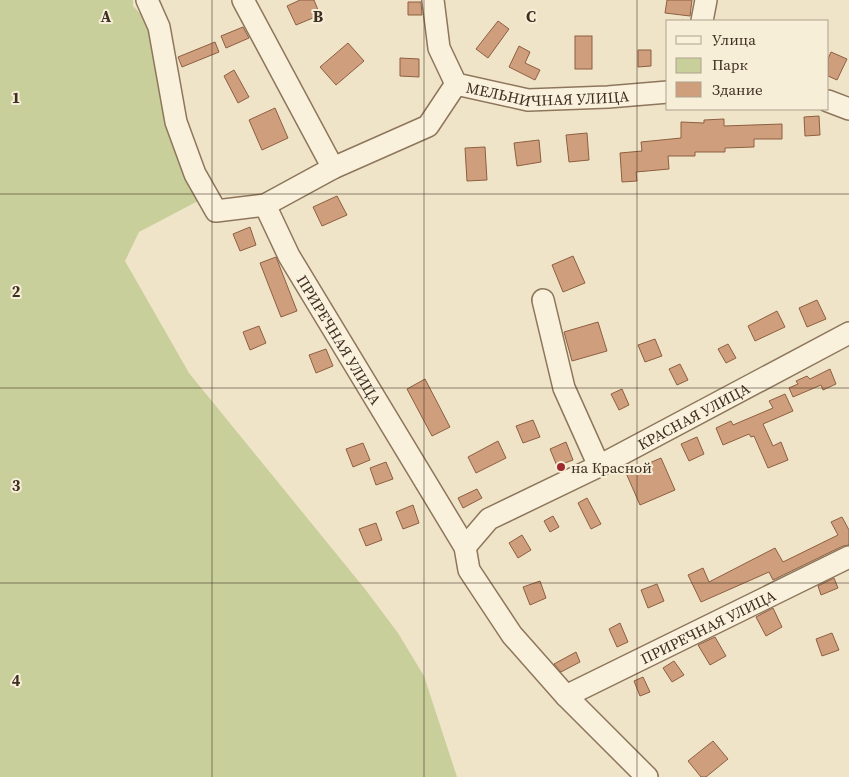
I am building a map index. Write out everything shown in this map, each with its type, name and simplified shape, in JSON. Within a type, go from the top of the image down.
[{"type":"street","points":[[147,0],[159,27],[176,122],[195,174],[216,211],[265,205],[333,168],[428,126],[456,84]]},
{"type":"street","points":[[243,0],[333,168]]},
{"type":"street","name":"МЕЛЬНИЧНАЯ УЛИЦА","points":[[433,0],[440,48],[456,84],[528,100],[608,97],[666,92]]},
{"type":"street","points":[[702,20],[706,0]]},
{"type":"street","points":[[829,101],[849,109]]},
{"type":"street","name":"ПРИРЕЧНАЯ УЛИЦА","points":[[265,205],[289,256],[465,547],[469,570],[512,635],[566,696],[647,777]]},
{"type":"street","points":[[543,300],[564,388],[599,466]]},
{"type":"street","name":"КРАСНАЯ УЛИЦА","points":[[465,547],[489,519],[599,466],[849,333]]},
{"type":"street","name":"ПРИРЕЧНАЯ УЛИЦА","points":[[566,696],[849,557]]},
{"type":"green space","points":[[0,0],[133,0],[133,6],[151,25],[173,141],[198,201],[139,232],[125,261],[189,373],[365,589],[398,633],[424,676],[457,777],[0,777]]},
{"type":"building","points":[[300,0],[314,0],[320,15],[296,25],[287,6]]},
{"type":"building","points":[[667,0],[692,0],[690,16],[665,13]]},
{"type":"building","points":[[408,2],[421,2],[422,15],[408,15]]},
{"type":"building","points":[[498,21],[509,29],[488,58],[476,49]]},
{"type":"building","points":[[243,27],[249,38],[226,48],[221,36]]},
{"type":"building","points":[[575,36],[592,36],[592,69],[575,69]]},
{"type":"building","points":[[215,42],[219,52],[182,67],[178,57]]},
{"type":"building","points":[[348,43],[364,61],[336,85],[320,67]]},
{"type":"building","points":[[519,46],[530,52],[525,63],[540,70],[535,80],[509,67]]},
{"type":"building","points":[[638,50],[651,50],[651,66],[638,67]]},
{"type":"building","points":[[831,52],[847,59],[837,80],[829,76],[829,57]]},
{"type":"building","points":[[400,58],[419,59],[419,77],[400,76]]},
{"type":"building","points":[[234,70],[249,97],[238,103],[224,76]]},
{"type":"building","points":[[275,108],[288,138],[262,150],[249,120]]},
{"type":"building","points":[[819,116],[820,135],[805,136],[804,117]]},
{"type":"building","points":[[724,119],[724,126],[782,124],[782,139],[754,139],[754,147],[725,148],[725,152],[695,152],[695,156],[668,156],[669,169],[636,172],[637,181],[622,182],[620,153],[642,151],[641,142],[681,138],[681,122],[704,123],[704,120]]},
{"type":"building","points":[[587,133],[589,160],[569,162],[566,135]]},
{"type":"building","points":[[539,140],[541,162],[517,166],[514,143]]},
{"type":"building","points":[[485,147],[487,180],[467,181],[465,148]]},
{"type":"building","points":[[337,196],[347,215],[322,226],[313,207]]},
{"type":"building","points":[[250,227],[256,245],[240,251],[233,234]]},
{"type":"building","points":[[573,256],[585,283],[563,292],[552,265]]},
{"type":"building","points":[[276,257],[297,311],[281,317],[260,263]]},
{"type":"building","points":[[817,300],[826,319],[807,327],[799,308]]},
{"type":"building","points":[[777,311],[785,327],[755,341],[748,326]]},
{"type":"building","points":[[598,322],[607,351],[572,361],[564,332]]},
{"type":"building","points":[[259,326],[266,343],[250,350],[243,332]]},
{"type":"building","points":[[655,339],[662,356],[645,362],[638,345]]},
{"type":"building","points":[[728,344],[736,358],[726,363],[718,349]]},
{"type":"building","points":[[326,349],[333,366],[316,373],[309,355]]},
{"type":"building","points":[[680,364],[688,380],[677,385],[669,369]]},
{"type":"building","points":[[830,369],[836,384],[823,390],[821,385],[793,397],[789,388],[798,384],[796,381],[807,376],[810,379]]},
{"type":"building","points":[[425,379],[450,427],[432,436],[407,389]]},
{"type":"building","points":[[622,389],[629,405],[619,410],[611,394]]},
{"type":"building","points":[[785,394],[793,411],[763,424],[773,446],[781,442],[788,460],[768,468],[754,436],[751,437],[749,434],[723,445],[716,428],[731,421],[733,425],[773,408],[769,401]]},
{"type":"building","points":[[533,420],[540,437],[523,443],[516,426]]},
{"type":"building","points":[[697,437],[704,454],[689,461],[681,444]]},
{"type":"building","points":[[498,441],[506,458],[476,473],[468,457]]},
{"type":"building","points":[[566,442],[573,460],[557,466],[550,449]]},
{"type":"building","points":[[363,443],[370,460],[353,467],[346,449]]},
{"type":"building","points":[[661,458],[675,490],[640,505],[626,473]]},
{"type":"building","points":[[386,462],[393,479],[376,485],[370,468]]},
{"type":"building","points":[[477,489],[482,498],[463,508],[458,498]]},
{"type":"building","points":[[587,498],[601,524],[591,529],[578,503]]},
{"type":"building","points":[[413,505],[419,523],[403,529],[396,512]]},
{"type":"building","points":[[553,516],[559,527],[550,532],[544,521]]},
{"type":"building","points":[[842,517],[849,530],[849,545],[843,546],[773,580],[769,572],[701,602],[688,575],[703,568],[709,582],[775,548],[783,562],[838,535],[831,522]]},
{"type":"building","points":[[376,523],[382,540],[366,546],[359,529]]},
{"type":"building","points":[[522,535],[531,550],[518,558],[509,543]]},
{"type":"building","points":[[834,578],[838,588],[821,595],[818,586]]},
{"type":"building","points":[[540,581],[546,598],[530,605],[523,587]]},
{"type":"building","points":[[657,584],[664,601],[648,608],[641,590]]},
{"type":"building","points":[[773,608],[782,627],[766,636],[756,617]]},
{"type":"building","points":[[620,623],[628,642],[617,647],[609,629]]},
{"type":"building","points":[[832,633],[839,650],[822,656],[816,639]]},
{"type":"building","points":[[715,637],[726,656],[710,665],[698,645]]},
{"type":"building","points":[[576,652],[580,662],[561,672],[554,664]]},
{"type":"building","points":[[674,661],[684,675],[672,682],[663,668]]},
{"type":"building","points":[[643,677],[650,692],[640,696],[634,681]]},
{"type":"building","points":[[713,741],[728,759],[706,777],[701,777],[688,761]]},
{"type":"place","name":"на Красной","points":[[561,467]]}]
